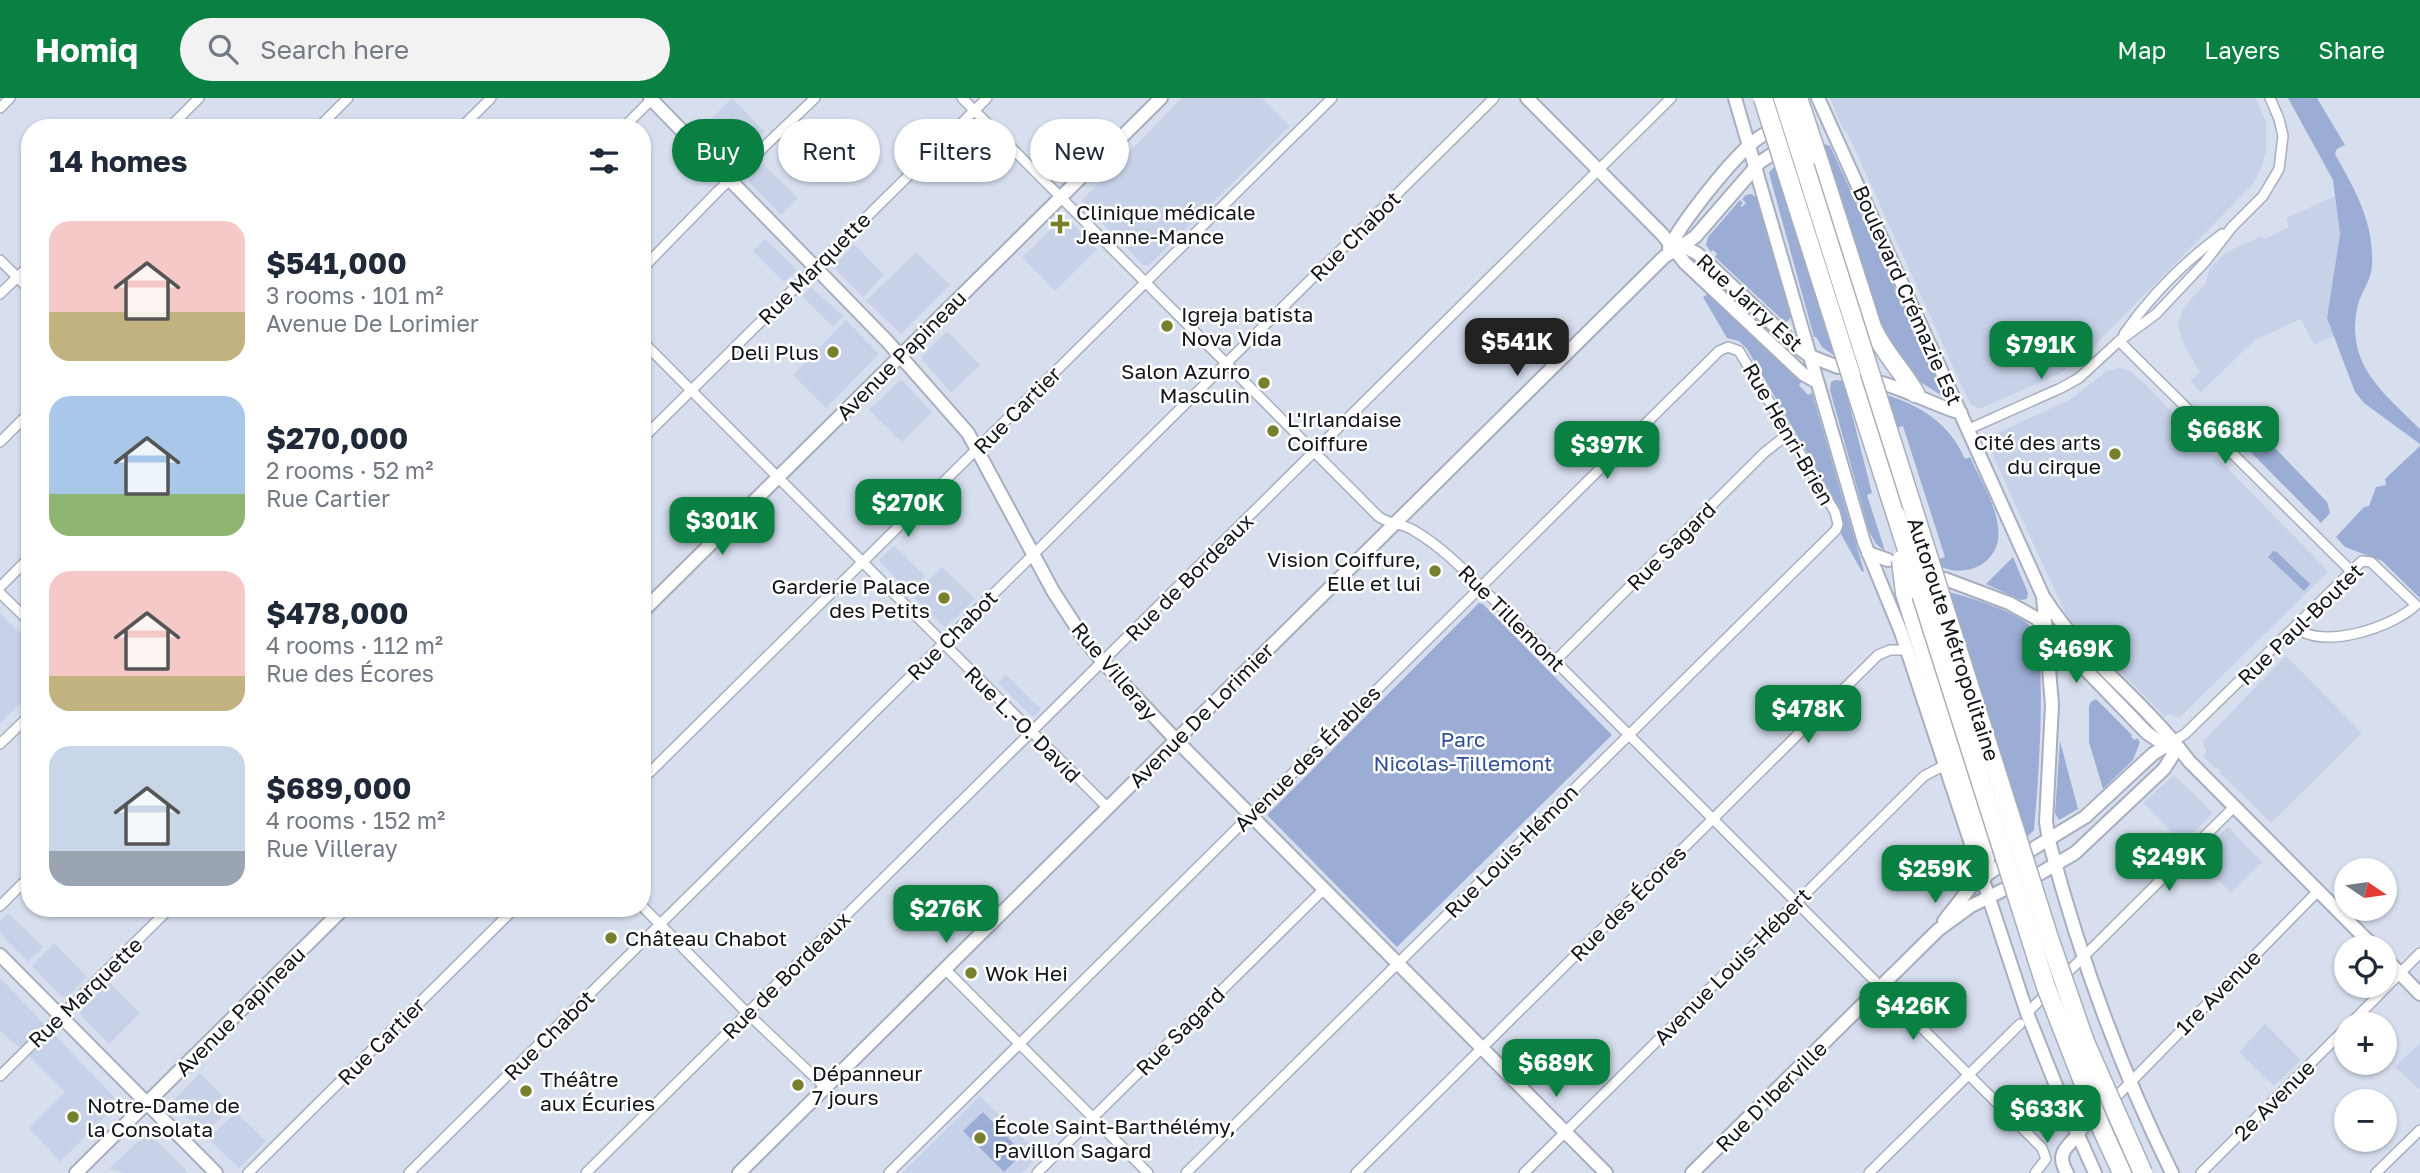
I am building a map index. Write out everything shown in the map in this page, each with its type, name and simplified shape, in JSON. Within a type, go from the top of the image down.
[{"type":"highway","name":"Autoroute Métropolitaine","points":[[1763,98],[2052,1005],[2085,1092],[2122,1173]]},
{"type":"highway","name":"Autoroute Métropolitaine","points":[[1783,98],[2076,1018],[2105,1092],[2143,1173]]},
{"type":"highway","points":[[1798,98],[1872,327],[1885,351],[1915,393]]},
{"type":"highway","points":[[1896,514],[1905,593],[1990,872]]},
{"type":"main road","name":"Avenue Papineau","points":[[651,603],[1161,98]]},
{"type":"main road","name":"Rue Jarry Est","points":[[1527,98],[1671,245],[1693,271],[1803,374],[1817,382]]},
{"type":"main road","points":[[1735,98],[1868,553],[1894,612],[1976,863],[1990,872],[1990,896],[2024,1018],[2095,1173]]},
{"type":"main road","name":"Rue Villeray","points":[[652,99],[672,121]]},
{"type":"main road","points":[[1811,119],[1820,104]]},
{"type":"main road","name":"Boulevard Crémazie Est","points":[[1820,104],[2043,596],[2052,705],[2046,816],[2049,841],[2083,959],[2110,1037],[2172,1173]]},
{"type":"main road","points":[[1816,136],[1831,129]]},
{"type":"main road","name":"Avenue De Lorimier","points":[[740,1173],[1671,245],[1683,223],[1749,145],[1765,134]]},
{"type":"main road","name":"Avenue De Lorimier","points":[[1671,245],[1695,237],[1756,167],[1771,155]]},
{"type":"main road","name":"Rue Villeray","points":[[729,182],[901,356],[968,433],[1066,611],[1103,662],[1176,740],[1606,1173]]},
{"type":"main road","name":"Rue Jarry Est","points":[[1671,245],[1698,254],[1796,346],[1810,356],[1838,367]]},
{"type":"main road","points":[[1882,383],[1915,393],[1943,408],[1961,413]]},
{"type":"main road","points":[[1868,553],[1888,561]]},
{"type":"main road","points":[[1945,579],[2009,603],[2036,618],[2147,733],[2173,747],[2189,761],[2362,935]]},
{"type":"main road","points":[[2043,596],[2063,628],[2157,722],[2173,747]]},
{"type":"main road","points":[[2031,850],[2095,810],[2154,754],[2173,747]]},
{"type":"main road","points":[[2039,874],[2075,853],[2123,810],[2164,769],[2173,747]]},
{"type":"main road","name":"Rue D'Iberville","points":[[1938,930],[1973,884],[1990,872]]},
{"type":"main road","name":"Rue D'Iberville","points":[[1692,1173],[1938,930],[1968,908],[2005,889]]},
{"type":"main road","name":"Avenue Papineau","points":[[76,1173],[335,917]]},
{"type":"main road","points":[[0,955],[216,1173]]},
{"type":"main road","points":[[2397,970],[2420,993]]},
{"type":"main road","points":[[2067,1173],[2061,1155],[2078,1135]]},
{"type":"street","points":[[0,108],[10,98]]},
{"type":"street","points":[[178,119],[199,98]]},
{"type":"street","points":[[327,119],[348,98]]},
{"type":"street","points":[[470,119],[491,98]]},
{"type":"street","points":[[764,148],[815,98]]},
{"type":"street","name":"Rue Tillemont","points":[[962,98],[1381,519],[1409,527],[1435,544],[1629,734],[2042,1148],[2046,1157],[2035,1173]]},
{"type":"street","name":"Rue Marquette","points":[[651,430],[987,98]]},
{"type":"street","name":"Rue Cartier","points":[[651,771],[1332,98]]},
{"type":"street","name":"Rue Chabot","points":[[410,1173],[1494,98]]},
{"type":"street","name":"Rue de Bordeaux","points":[[586,1173],[1671,98]]},
{"type":"street","points":[[1969,429],[2073,382],[2119,341],[2155,314],[2205,262],[2232,227],[2263,196],[2279,169],[2283,136],[2270,98]]},
{"type":"street","points":[[632,119],[652,99]]},
{"type":"street","points":[[651,260],[729,182]]},
{"type":"street","points":[[0,260],[21,282]]},
{"type":"street","points":[[0,294],[21,274]]},
{"type":"street","points":[[2119,341],[2350,571]]},
{"type":"street","name":"Rue Henri-Brien","points":[[1728,347],[1734,348],[1743,356],[1835,513],[1838,524],[1836,530]]},
{"type":"street","name":"Avenue des Érables","points":[[889,1173],[1718,351],[1728,347]]},
{"type":"street","name":"Rue L.-O. David","points":[[651,350],[1108,808]]},
{"type":"street","points":[[0,442],[21,421]]},
{"type":"street","name":"Rue Sagard","points":[[1555,661],[1764,453],[1788,434]]},
{"type":"street","name":"Rue Louis-Hémon","points":[[1186,1173],[1836,530]]},
{"type":"street","name":"Rue Paul-Boutet","points":[[2173,747],[2362,561],[2371,562],[2416,605],[2394,621],[2355,634],[2311,635],[2295,627]]},
{"type":"street","points":[[0,587],[21,566]]},
{"type":"street","points":[[0,593],[21,613]]},
{"type":"street","name":"Rue des Écores","points":[[1356,1173],[1878,655],[1890,649],[1907,650]]},
{"type":"street","points":[[0,744],[21,724]]},
{"type":"street","name":"Avenue Louis-Hébert","points":[[1524,1173],[1924,776],[1945,765]]},
{"type":"street","points":[[1869,1173],[2234,807]]},
{"type":"street","points":[[0,906],[21,885]]},
{"type":"street","name":"Rue Sagard","points":[[1037,1173],[1324,889]]},
{"type":"street","name":"1re Avenue","points":[[2119,1094],[2318,891]]},
{"type":"street","points":[[651,915],[747,1013],[825,1087]]},
{"type":"street","name":"Rue Marquette","points":[[0,1076],[161,917]]},
{"type":"street","name":"Rue Cartier","points":[[248,1173],[506,917]]},
{"type":"street","name":"2e Avenue","points":[[2361,1012],[2420,953]]},
{"type":"street","points":[[945,969],[1148,1173]]},
{"type":"street","name":"2e Avenue","points":[[2201,1173],[2334,1039]]},
{"type":"street","points":[[2078,1135],[2087,1125]]},
{"type":"street","points":[[2376,1173],[2420,1130]]},
{"type":"shaded area","points":[[732,98],[752,119],[711,119]]},
{"type":"shaded area","points":[[1182,98],[1262,98],[1290,126],[1149,265],[1144,266],[1081,201],[1100,182],[1129,182],[1129,152]]},
{"type":"shaded area","points":[[1830,98],[2256,98],[2266,123],[2266,151],[2253,184],[2083,357],[2061,373],[1979,409],[1970,404]]},
{"type":"shaded area","points":[[764,165],[778,179],[778,182],[782,182],[798,198],[781,215],[749,182],[764,182]]},
{"type":"shaded area","points":[[2335,196],[2340,234],[2327,318],[2334,336],[2314,345],[2301,319],[2255,340],[2201,392],[2190,381],[2200,372],[2185,347],[2178,325],[2183,308],[2206,283],[2209,269],[2225,253],[2289,227],[2286,218]]},
{"type":"shaded area","points":[[1063,218],[1068,219],[1097,249],[1055,291],[1022,257]]},
{"type":"shaded area","points":[[765,239],[797,270],[784,282],[753,251]]},
{"type":"shaded area","points":[[854,244],[884,275],[863,297],[833,267]]},
{"type":"shaded area","points":[[916,252],[950,285],[901,334],[866,301]]},
{"type":"shaded area","points":[[811,287],[843,316],[833,327],[802,296]]},
{"type":"shaded area","points":[[846,320],[879,354],[826,408],[793,375]]},
{"type":"shaded area","points":[[947,331],[980,365],[951,393],[922,359]]},
{"type":"shaded area","points":[[2119,368],[2129,370],[2143,382],[2327,570],[2327,573],[2179,718],[2168,714],[2165,717],[2067,617],[1989,447],[1993,435],[2071,399],[2107,371]]},
{"type":"shaded area","points":[[902,380],[932,412],[902,442],[869,410]]},
{"type":"shaded area","points":[[894,546],[925,576],[909,592],[880,562]]},
{"type":"shaded area","name":"Garderie Palace des Petits","points":[[942,567],[975,599],[945,628],[913,596]]},
{"type":"shaded area","points":[[0,613],[21,634],[21,703],[0,723]]},
{"type":"shaded area","points":[[2286,656],[2362,733],[2271,823],[2203,756],[2206,752],[2203,741]]},
{"type":"shaded area","points":[[1006,675],[1041,709],[1035,716],[1031,716],[998,683]]},
{"type":"shaded area","points":[[2174,775],[2213,813],[2183,843],[2143,803]]},
{"type":"shaded area","points":[[2228,827],[2262,862],[2231,893],[2196,858]]},
{"type":"shaded area","points":[[8,913],[43,947],[28,962],[0,933],[0,921]]},
{"type":"shaded area","points":[[54,943],[87,977],[67,997],[61,996],[32,966]]},
{"type":"shaded area","points":[[0,978],[119,1102],[60,1162],[29,1128],[65,1092],[0,1031]]},
{"type":"shaded area","points":[[109,982],[140,1013],[109,1044],[81,1016],[80,1011]]},
{"type":"shaded area","points":[[2265,1024],[2301,1060],[2274,1086],[2239,1052]]},
{"type":"shaded area","points":[[2420,1043],[2420,1090],[2397,1069],[2397,1065]]},
{"type":"shaded area","points":[[200,1073],[233,1106],[204,1135],[172,1102]]},
{"type":"shaded area","name":"École Saint-Barthélémy, Pavillon Sagard","points":[[980,1096],[1040,1155],[1022,1173],[902,1173]]},
{"type":"shaded area","points":[[236,1112],[266,1141],[239,1168],[208,1139]]},
{"type":"shaded area","points":[[148,1132],[189,1173],[123,1173],[109,1169]]},
{"type":"green space","points":[[2288,98],[2317,98],[2345,145],[2337,149],[2335,154],[2362,207],[2372,249],[2371,270],[2357,309],[2357,347],[2371,377],[2420,429],[2420,444],[2364,403],[2355,392],[2327,318],[2340,234],[2333,180]]},
{"type":"green space","points":[[1819,146],[1830,146],[1942,396],[1913,377],[1884,342]]},
{"type":"green space","points":[[1776,168],[1835,356],[1814,337],[1769,173]]},
{"type":"green space","points":[[1751,194],[1758,198],[1791,317],[1786,323],[1715,257],[1717,254],[1713,250],[1711,252],[1706,245],[1708,237],[1740,200],[1742,207],[1746,203],[1742,199]]},
{"type":"green space","points":[[1708,294],[1802,381],[1799,385],[1808,395],[1812,393],[1864,571],[1862,572],[1841,534],[1841,511],[1747,349],[1739,341],[1727,338],[1703,297]]},
{"type":"green space","points":[[1843,381],[1845,387],[1872,493],[1867,495],[1885,551],[1876,544],[1869,531],[1830,390],[1831,382]]},
{"type":"green space","points":[[1887,395],[1933,418],[1951,436],[1965,459],[1970,457],[1996,514],[1998,529],[1997,543],[1991,555],[1979,566],[1960,571],[1941,567],[1939,559],[1945,557],[1903,426],[1897,428]]},
{"type":"green space","points":[[2216,409],[2220,413],[2225,411],[2244,416],[2327,502],[2330,513],[2321,523],[2214,415]]},
{"type":"green space","points":[[2420,446],[2420,598],[2382,561],[2345,547],[2336,537],[2364,507],[2369,506],[2376,487],[2386,485],[2385,479]]},
{"type":"green space","points":[[2273,551],[2310,584],[2304,591],[2268,557]]},
{"type":"green space","points":[[2013,557],[2028,593],[2027,599],[2021,600],[1986,584]]},
{"type":"green space","points":[[1949,592],[2016,616],[2032,628],[2037,641],[2041,693],[2039,758],[2034,830],[2027,837]]},
{"type":"green space","name":"Parc Nicolas-Tillemont","points":[[1479,603],[1483,604],[1612,735],[1397,947],[1267,815]]},
{"type":"green space","points":[[2096,699],[2131,737],[2140,742],[2133,760],[2103,789],[2089,742],[2089,706]]},
{"type":"green space","points":[[2060,741],[2078,809],[2059,820],[2055,813]]},
{"type":"green space","points":[[983,1112],[1023,1153],[1004,1172],[963,1131]]},
{"type":"place","name":"Clinique médicale Jeanne-Mance","points":[[1060,224]]},
{"type":"place","name":"Igreja batista Nova Vida","points":[[1167,326]]},
{"type":"place","name":"Deli Plus","points":[[833,352]]},
{"type":"place","name":"Salon Azurro Masculin","points":[[1264,383]]},
{"type":"place","name":"L'Irlandaise Coiffure","points":[[1273,431]]},
{"type":"place","name":"Cité des arts du cirque","points":[[2115,454]]},
{"type":"place","name":"Vision Coiffure, Elle et lui","points":[[1435,571]]},
{"type":"place","name":"Garderie Palace des Petits","points":[[944,598]]},
{"type":"place","name":"Château Chabot","points":[[611,938]]},
{"type":"place","name":"Wok Hei","points":[[971,973]]},
{"type":"place","name":"Dépanneur 7 jours","points":[[798,1085]]},
{"type":"place","name":"Théâtre aux Écuries","points":[[526,1091]]},
{"type":"place","name":"Notre-Dame de la Consolata","points":[[73,1117]]},
{"type":"place","name":"École Saint-Barthélémy, Pavillon Sagard","points":[[980,1138]]}]
